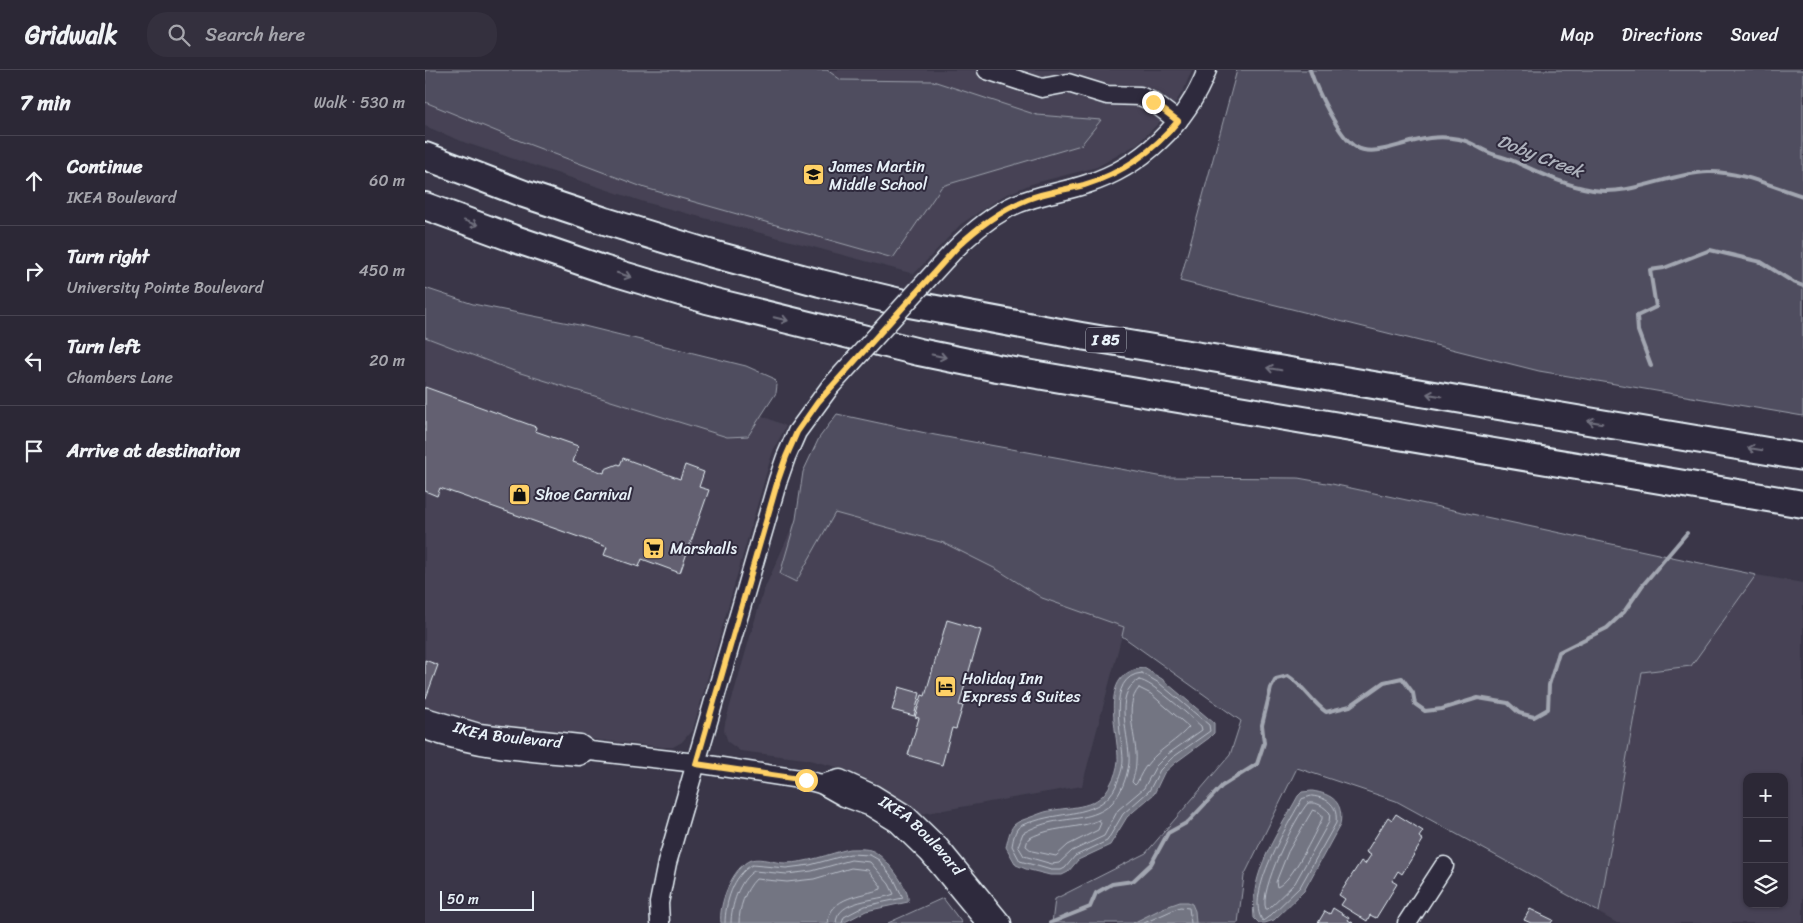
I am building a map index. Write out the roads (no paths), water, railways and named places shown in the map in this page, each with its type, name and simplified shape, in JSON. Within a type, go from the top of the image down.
[{"type":"highway","name":"I 85","points":[[425,156],[524,194],[709,253],[904,303],[1081,336],[1803,457]]},
{"type":"highway","points":[[425,206],[530,244],[707,300],[919,352],[997,368],[1803,504]]},
{"type":"street","points":[[987,70],[1042,88],[1068,83],[1107,96],[1140,96],[1153,102],[1178,121]]},
{"type":"street","points":[[660,923],[659,903],[661,887],[786,457],[797,432],[830,387],[946,259],[978,228],[1006,209],[1038,196],[1087,184],[1126,167],[1153,147],[1178,121],[1193,101],[1207,70]]},
{"type":"street","name":"IKEA Boulevard","points":[[425,717],[479,733],[579,744],[590,751],[696,764],[806,780],[821,784],[844,797],[871,807],[905,830],[929,854],[986,923]]},
{"type":"street","name":"IKEA Boulevard","points":[[425,730],[464,742],[492,747],[579,756],[590,751]]},
{"type":"street","name":"IKEA Boulevard","points":[[821,784],[840,779],[868,791],[907,815],[934,840],[1002,923]]},
{"type":"street","points":[[1407,923],[1444,866]]},
{"type":"water","points":[[1144,668],[1162,679],[1214,723],[1214,733],[1164,773],[1154,794],[1127,817],[1110,845],[1078,860],[1068,872],[1062,875],[1050,875],[1016,865],[1006,847],[1014,825],[1047,811],[1085,805],[1100,798],[1106,792],[1115,775],[1118,761],[1113,705],[1115,692],[1120,680],[1129,672]]},
{"type":"water","points":[[1312,791],[1326,794],[1335,801],[1340,811],[1340,825],[1304,891],[1274,920],[1259,923],[1254,918],[1254,901],[1260,869],[1298,796],[1302,792]]},
{"type":"water","points":[[849,849],[870,850],[884,859],[901,882],[908,897],[908,902],[866,911],[843,923],[721,923],[724,897],[733,878],[744,864],[755,859],[785,863],[802,862]]},
{"type":"water","points":[[1180,902],[1192,904],[1196,923],[1133,923],[1163,908]]},
{"type":"waterway","name":"Doby Creek","points":[[1310,70],[1317,88],[1342,134],[1349,142],[1363,150],[1385,149],[1430,138],[1449,137],[1467,141],[1490,153],[1561,181],[1593,190],[1622,190],[1694,173],[1720,172],[1756,180],[1803,196]]},
{"type":"waterway","points":[[1651,366],[1638,331],[1637,316],[1656,307],[1650,270],[1664,268],[1710,250],[1761,262],[1803,286]]},
{"type":"waterway","points":[[1050,923],[1090,907],[1096,893],[1112,884],[1133,881],[1151,864],[1168,833],[1188,822],[1222,786],[1257,764],[1264,743],[1262,725],[1271,688],[1276,679],[1288,676],[1326,712],[1350,706],[1384,682],[1402,678],[1413,693],[1415,704],[1425,711],[1442,709],[1478,698],[1508,703],[1519,713],[1534,717],[1548,709],[1549,685],[1559,652],[1607,628],[1624,612],[1642,586],[1687,533]]},
{"type":"place","name":"James Martin Middle School","points":[[813,175]]},
{"type":"place","name":"Shoe Carnival","points":[[519,494]]},
{"type":"place","name":"Marshalls","points":[[654,548]]},
{"type":"place","name":"Holiday Inn Express & Suites","points":[[946,687]]}]
